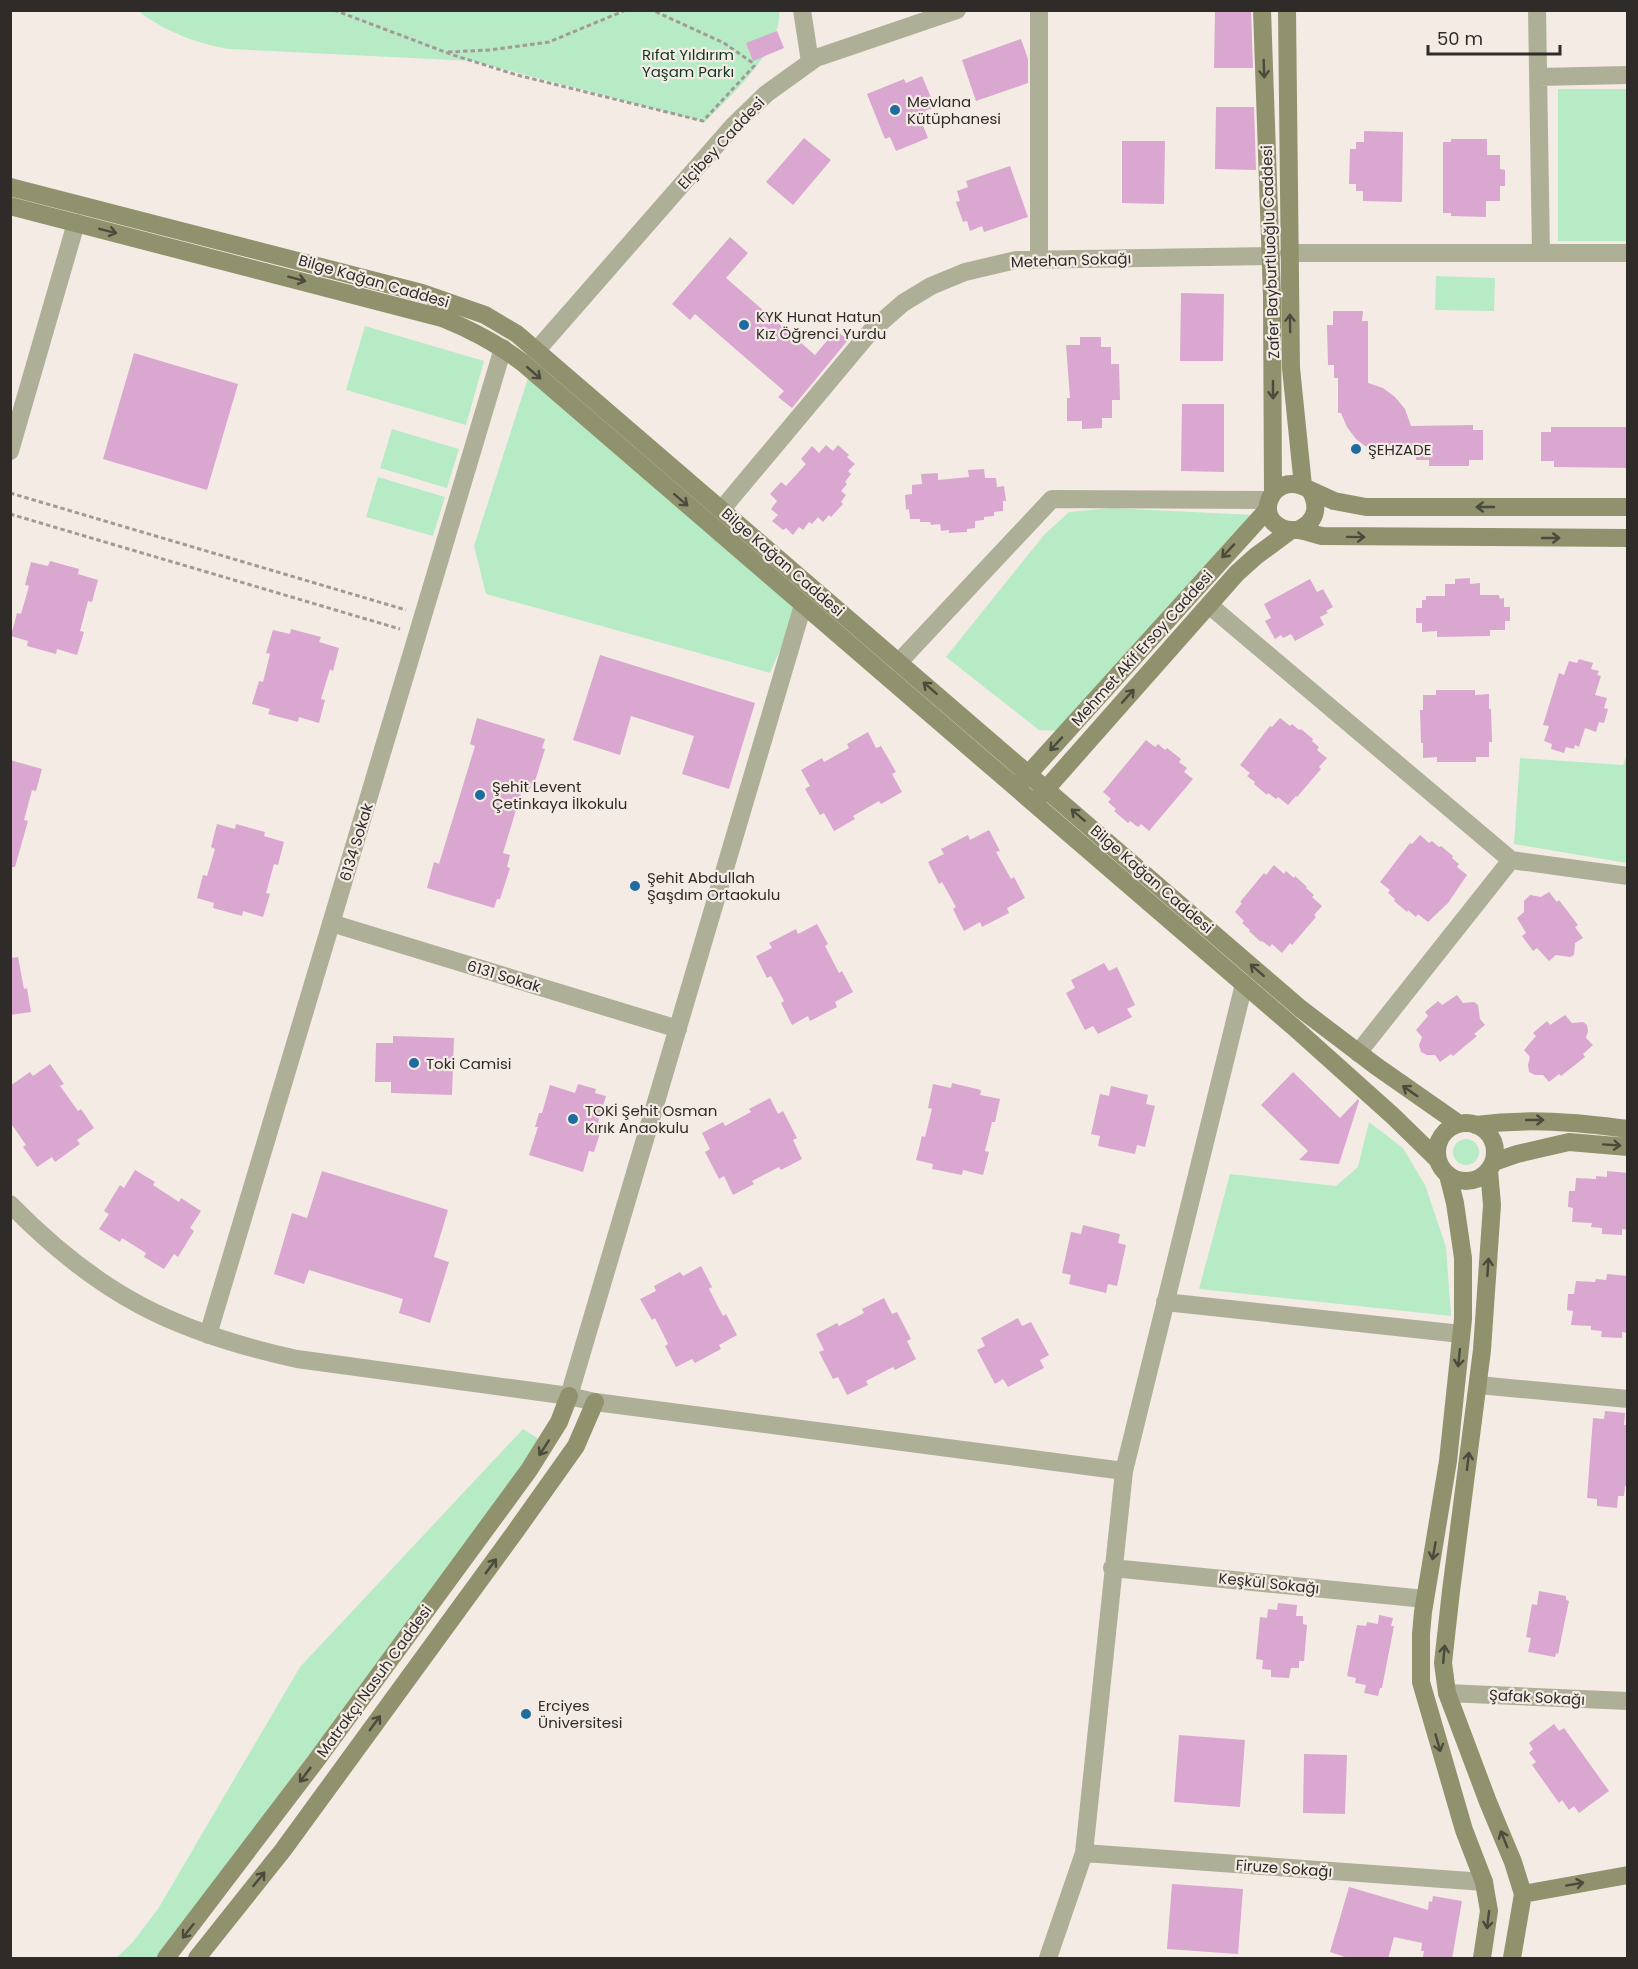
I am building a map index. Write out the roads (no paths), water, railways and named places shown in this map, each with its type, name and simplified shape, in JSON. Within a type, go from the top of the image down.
[{"type":"street","points":[[802,10],[810,62]]},
{"type":"street","name":"Elçibey Caddesi","points":[[537,350],[733,126],[766,94],[816,58],[957,10]]},
{"type":"street","points":[[1039,10],[1039,259]]},
{"type":"street","name":"Zafer Bayburtluoğlu Caddesi","points":[[1262,10],[1280,255],[1306,488]]},
{"type":"street","name":"Zafer Bayburtluoğlu Caddesi","points":[[1270,501],[1287,10]]},
{"type":"street","points":[[1537,10],[1541,253]]},
{"type":"street","points":[[1538,77],[1628,75]]},
{"type":"street","name":"Bilge Kağan Caddesi","points":[[10,186],[422,293],[485,315],[517,334],[1301,1008],[1358,1053],[1468,1125]]},
{"type":"street","name":"Bilge Kağan Caddesi","points":[[10,206],[442,318],[503,348],[1244,984],[1393,1116],[1443,1167]]},
{"type":"street","points":[[10,451],[76,223]]},
{"type":"street","name":"Metehan Sokağı","points":[[722,510],[872,331],[903,303],[931,286],[965,272],[1016,260],[1039,259],[1280,255],[1628,254]]},
{"type":"street","name":"6134 Sokak","points":[[208,1335],[503,348]]},
{"type":"street","points":[[899,662],[1052,500],[1270,501],[1286,484],[1295,483],[1334,501],[1366,507],[1628,507]]},
{"type":"street","points":[[1294,531],[1312,521],[1315,514],[1316,505],[1306,488]]},
{"type":"street","points":[[1270,501],[1275,524],[1294,531],[1322,536],[1628,538]]},
{"type":"street","name":"Mehmet Akif Ersoy Caddesi","points":[[1016,788],[1270,501]]},
{"type":"street","name":"Mehmet Akif Ersoy Caddesi","points":[[1034,804],[1209,604],[1256,556],[1294,531]]},
{"type":"street","points":[[1209,604],[1511,860],[1628,876]]},
{"type":"street","points":[[569,1396],[803,605]]},
{"type":"street","points":[[1358,1053],[1511,860]]},
{"type":"street","name":"6131 Sokak","points":[[331,923],[678,1029]]},
{"type":"street","points":[[1048,1959],[1084,1853],[1112,1568],[1124,1471],[1244,984]]},
{"type":"street","points":[[1482,1959],[1489,1911],[1484,1882],[1460,1820],[1421,1682],[1421,1634],[1448,1461],[1464,1289],[1463,1258],[1456,1212],[1443,1167],[1439,1142],[1450,1128],[1502,1122],[1556,1121],[1628,1129]]},
{"type":"street","points":[[1468,1125],[1491,1136],[1494,1144],[1491,1166],[1492,1205],[1482,1350],[1443,1663],[1447,1693],[1513,1862],[1523,1894],[1512,1959]]},
{"type":"street","points":[[1443,1167],[1456,1180],[1465,1181],[1474,1180],[1491,1166],[1526,1152],[1569,1142],[1628,1147]]},
{"type":"street","points":[[10,1204],[58,1250],[107,1287],[158,1316],[259,1351],[297,1359],[569,1396],[595,1402],[1124,1471]]},
{"type":"street","points":[[1165,1302],[1461,1334]]},
{"type":"street","points":[[1478,1385],[1628,1399]]},
{"type":"street","name":"Matrakçı Nasuh Caddesi","points":[[166,1959],[315,1762],[529,1470],[559,1422],[569,1396]]},
{"type":"street","name":"Matrakçı Nasuh Caddesi","points":[[197,1959],[283,1850],[516,1532],[576,1446],[595,1402]]},
{"type":"street","name":"Keşkül Sokağı","points":[[1112,1568],[1425,1599]]},
{"type":"street","name":"Şafak Sokağı","points":[[1447,1693],[1628,1701]]},
{"type":"street","name":"Firuze Sokağı","points":[[1084,1853],[1484,1882]]},
{"type":"street","points":[[1523,1894],[1628,1875]]},
{"type":"place","name":"Mevlana Kütüphanesi","points":[[895,110]]},
{"type":"place","name":"KYK Hunat Hatun Kız Öğrenci Yurdu","points":[[744,325]]},
{"type":"place","name":"ŞEHZADE","points":[[1356,449]]},
{"type":"place","name":"Şehit Levent Çetinkaya İlkokulu","points":[[480,795]]},
{"type":"place","name":"Şehit Abdullah Şaşdım Ortaokulu","points":[[635,886]]},
{"type":"place","name":"Toki Camisi","points":[[414,1063]]},
{"type":"place","name":"TOKİ Şehit Osman Kırık Anaokulu","points":[[573,1119]]},
{"type":"place","name":"Erciyes Üniversitesi","points":[[526,1714]]},
{"type":"park label","name":"Rıfat Yıldırım Yaşam Parkı","points":[[688,62]]}]
